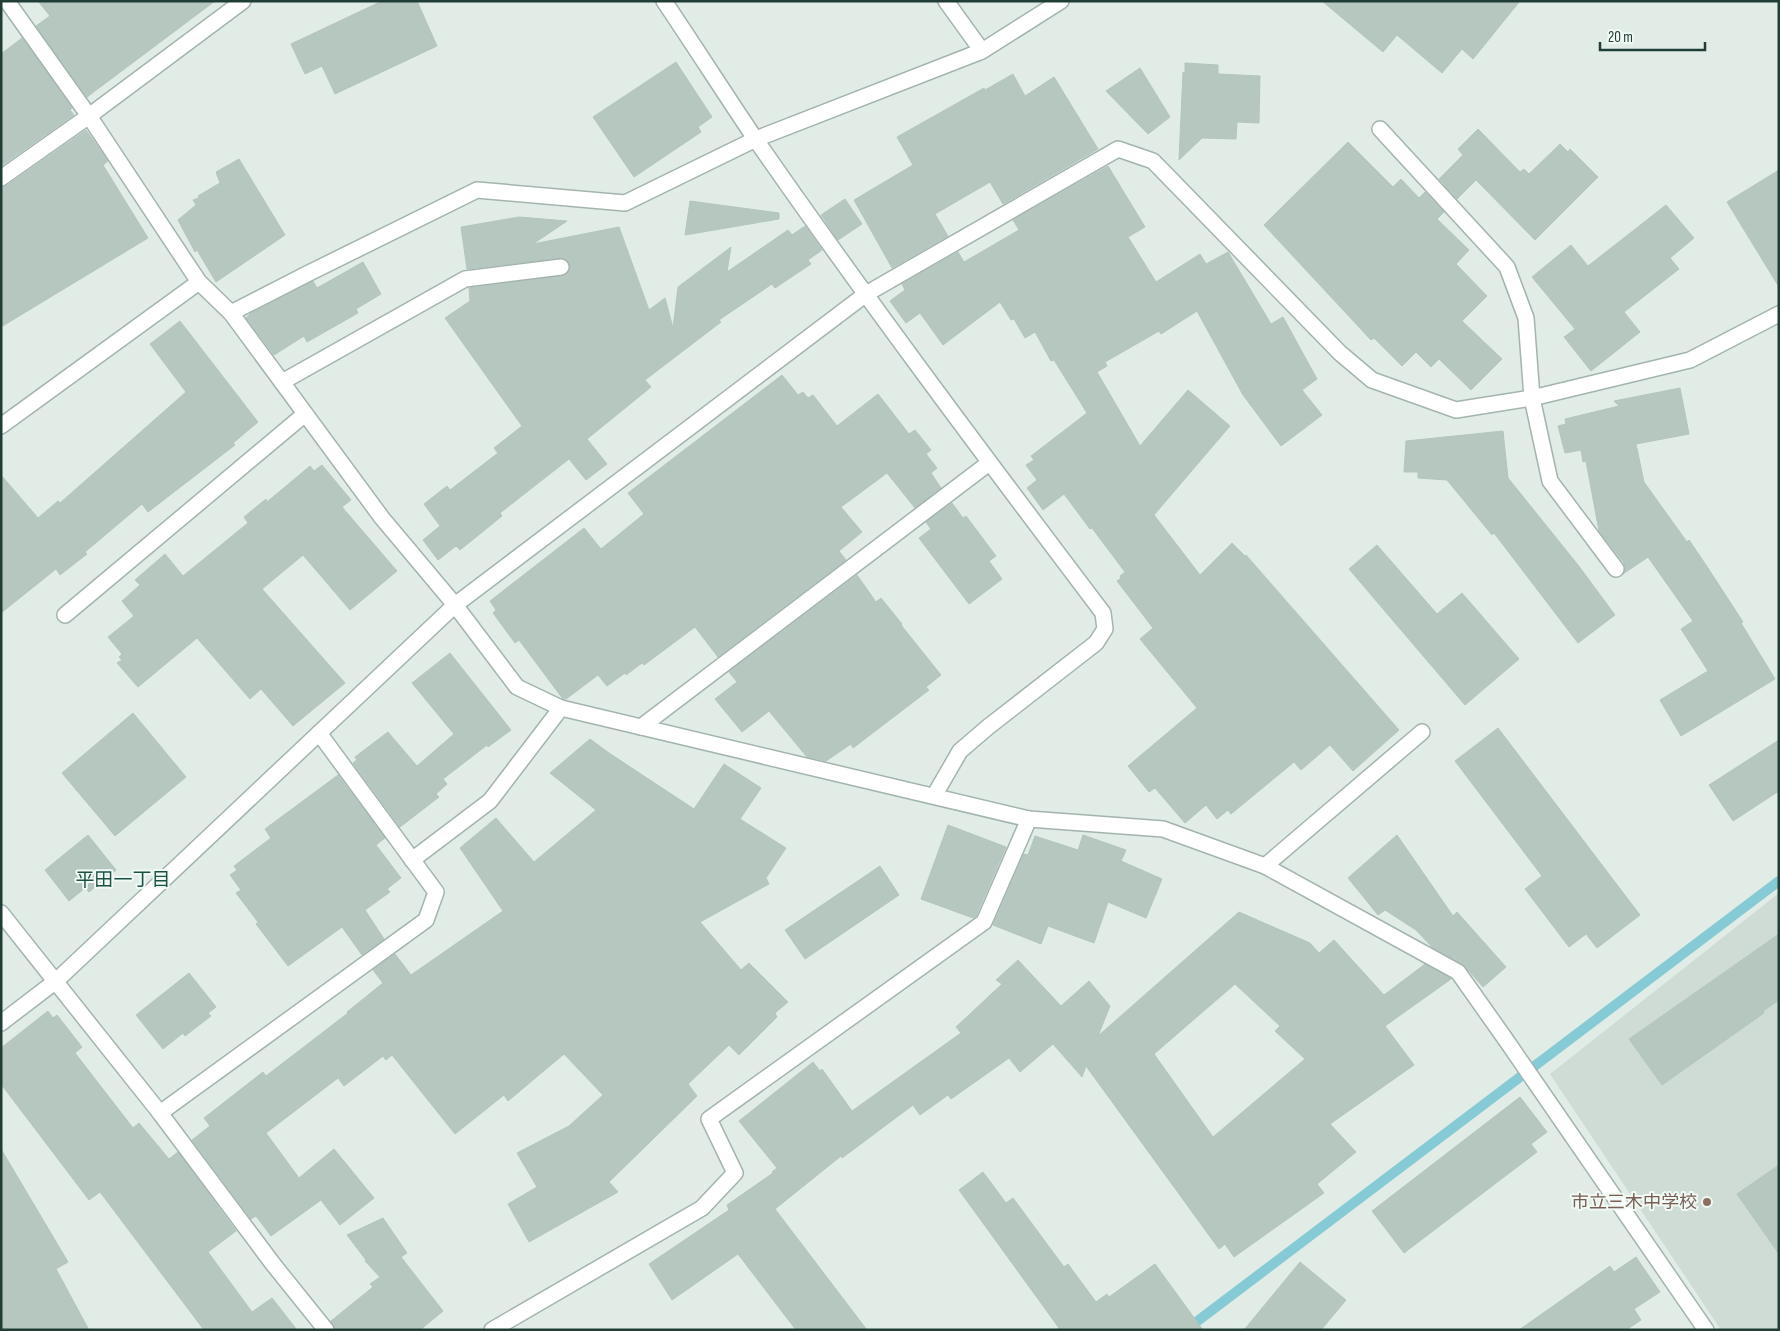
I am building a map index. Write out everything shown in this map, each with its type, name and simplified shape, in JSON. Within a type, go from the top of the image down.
[{"type":"street","points":[[7,1],[89,116],[199,282],[231,314],[382,518],[455,605],[517,687],[561,708],[1029,819],[1163,829],[1265,866],[1458,972],[1706,1330]]},
{"type":"street","points":[[1,178],[89,116],[243,1]]},
{"type":"street","points":[[664,1],[756,139],[866,294],[1103,613],[1105,629],[1096,643],[960,751],[934,796]]},
{"type":"street","points":[[946,1],[982,51]]},
{"type":"street","points":[[231,314],[307,274],[477,190],[625,203],[756,139],[982,51],[1061,1]]},
{"type":"street","points":[[1380,129],[1507,267],[1526,318],[1532,398],[1550,481],[1616,569]]},
{"type":"street","points":[[1,1022],[56,980],[455,605],[866,294],[1118,149],[1153,160],[1340,353],[1372,380],[1456,410],[1532,398],[1690,360],[1779,314]]},
{"type":"street","points":[[282,382],[465,279],[561,267]]},
{"type":"street","points":[[1,426],[199,282]]},
{"type":"street","points":[[65,615],[305,414]]},
{"type":"street","points":[[641,727],[989,462]]},
{"type":"street","points":[[412,860],[490,800],[561,708]]},
{"type":"street","points":[[1265,866],[1422,732]]},
{"type":"street","points":[[160,1112],[426,920],[436,892],[319,733]]},
{"type":"street","points":[[492,1330],[702,1208],[735,1173],[709,1119],[984,922],[1029,819]]},
{"type":"street","points":[[1,914],[56,980],[160,1112],[273,1264],[326,1330]]},
{"type":"shaded area","name":"市立三木中学校","points":[[1779,893],[1779,1330],[1721,1330],[1550,1074]]},
{"type":"building","points":[[38,1],[215,1],[87,97],[36,26],[50,16]]},
{"type":"building","points":[[382,1],[417,1],[437,46],[335,94],[322,66],[305,74],[291,44]]},
{"type":"building","points":[[1322,1],[1520,1],[1473,59],[1462,49],[1442,73],[1397,35],[1383,52]]},
{"type":"building","points":[[22,38],[72,108],[70,110],[74,115],[1,166],[1,54]]},
{"type":"building","points":[[676,62],[712,117],[698,127],[701,132],[634,177],[593,117]]},
{"type":"building","points":[[1185,63],[1218,65],[1218,74],[1260,76],[1259,123],[1237,122],[1236,139],[1202,138],[1179,160],[1183,72],[1185,73]]},
{"type":"building","points":[[1140,68],[1170,117],[1148,134],[1106,91]]},
{"type":"building","points":[[1013,74],[1025,96],[1054,77],[1098,149],[1003,204],[990,182],[935,214],[948,236],[892,268],[854,200],[913,165],[897,137],[984,88],[985,90]]},
{"type":"building","points":[[1478,129],[1520,172],[1524,169],[1529,174],[1560,144],[1568,152],[1570,149],[1598,177],[1535,240],[1476,180],[1457,199],[1439,179],[1463,155],[1458,149]]},
{"type":"building","points":[[86,130],[108,161],[103,165],[148,238],[1,327],[1,187],[6,186]]},
{"type":"building","points":[[1348,142],[1393,187],[1401,179],[1419,198],[1425,192],[1444,212],[1437,219],[1469,250],[1456,264],[1487,296],[1462,321],[1502,359],[1471,390],[1439,359],[1431,367],[1416,352],[1402,366],[1374,338],[1371,340],[1264,225]]},
{"type":"building","points":[[239,159],[285,235],[216,282],[197,250],[195,252],[178,220],[196,205],[193,200],[199,198],[198,196],[220,183],[216,172]]},
{"type":"building","points":[[1108,166],[1145,227],[1128,237],[1156,282],[1200,254],[1206,264],[1228,252],[1271,324],[1283,317],[1317,379],[1302,390],[1322,415],[1281,446],[1243,395],[1197,311],[1161,334],[1159,331],[1105,362],[1107,366],[1097,372],[1140,446],[1188,390],[1230,426],[1154,515],[1200,575],[1232,543],[1246,555],[1399,730],[1353,771],[1330,745],[1301,770],[1294,762],[1231,814],[1228,810],[1217,819],[1206,805],[1185,823],[1155,788],[1149,792],[1128,766],[1197,708],[1140,639],[1153,628],[1117,581],[1125,572],[1092,528],[1090,529],[1064,494],[1043,510],[1027,488],[1037,480],[1026,465],[1034,460],[1031,456],[1087,413],[1054,360],[1051,361],[1035,332],[1025,338],[1014,319],[1011,320],[1000,302],[943,345],[920,313],[906,323],[890,301],[905,290],[902,284],[958,252],[964,262],[1019,230],[1013,220]]},
{"type":"building","points":[[1779,170],[1779,287],[1727,202]]},
{"type":"building","points":[[845,199],[862,224],[838,240],[821,215]]},
{"type":"building","points":[[690,201],[779,213],[779,219],[685,235]]},
{"type":"building","points":[[1666,205],[1694,238],[1670,258],[1679,269],[1624,312],[1640,332],[1591,371],[1564,337],[1575,329],[1532,277],[1571,245],[1588,266]]},
{"type":"building","points":[[519,217],[567,221],[533,244],[619,227],[649,310],[665,298],[673,328],[678,287],[731,247],[727,272],[788,230],[792,235],[805,226],[822,250],[808,260],[811,264],[775,288],[772,284],[719,320],[721,322],[645,380],[651,387],[587,439],[607,464],[586,480],[569,459],[500,513],[502,516],[460,550],[456,546],[438,560],[423,540],[440,526],[424,504],[447,486],[450,490],[498,453],[494,448],[522,426],[445,318],[470,301],[469,288],[562,276],[570,270],[569,262],[560,258],[467,269],[461,227]]},
{"type":"building","points":[[363,262],[381,294],[356,309],[358,313],[307,342],[304,336],[274,355],[246,318],[251,313],[313,281],[317,288]]},
{"type":"building","points":[[180,321],[258,422],[233,443],[235,445],[148,512],[142,504],[85,552],[87,554],[60,575],[56,569],[1,613],[1,475],[38,518],[58,501],[60,503],[186,392],[150,344]]},
{"type":"building","points":[[782,375],[798,395],[803,392],[808,398],[813,395],[837,426],[878,394],[909,434],[915,430],[931,450],[926,454],[937,468],[931,473],[941,488],[915,508],[887,473],[841,507],[862,532],[839,551],[846,560],[718,657],[695,627],[644,665],[642,663],[607,686],[598,675],[566,699],[563,699],[519,640],[515,643],[493,613],[496,610],[490,601],[584,528],[601,549],[644,514],[628,493]]},
{"type":"building","points":[[1680,388],[1689,434],[1636,444],[1644,482],[1706,565],[1743,622],[1741,623],[1775,679],[1681,736],[1660,700],[1708,671],[1681,629],[1693,621],[1648,557],[1623,574],[1624,563],[1599,531],[1586,461],[1583,462],[1581,450],[1565,453],[1558,426],[1566,424],[1565,419],[1619,406],[1614,401]]},
{"type":"building","points":[[1503,431],[1508,478],[1578,565],[1615,615],[1578,643],[1494,533],[1492,535],[1447,480],[1418,478],[1418,472],[1404,472],[1406,441]]},
{"type":"building","points":[[322,465],[351,500],[342,507],[397,571],[350,610],[303,555],[262,589],[345,683],[293,726],[261,689],[250,699],[197,638],[138,687],[117,663],[122,660],[119,657],[122,654],[108,637],[134,616],[122,601],[140,585],[135,580],[165,554],[183,576],[248,523],[244,517],[266,499],[267,502],[310,466],[314,471]]},
{"type":"building","points":[[952,503],[963,518],[966,516],[996,556],[989,561],[1002,579],[969,604],[919,538],[931,529],[926,522]]},
{"type":"building","points":[[1377,545],[1437,614],[1462,593],[1519,659],[1465,705],[1349,569]]},
{"type":"building","points":[[857,575],[876,602],[881,598],[941,675],[926,687],[929,690],[853,748],[851,744],[826,761],[807,757],[769,711],[742,732],[715,699],[737,682],[729,672]]},
{"type":"building","points":[[450,653],[511,730],[488,747],[487,745],[443,779],[447,784],[436,794],[439,797],[400,827],[353,763],[357,760],[355,757],[388,732],[417,766],[454,734],[412,683]]},
{"type":"building","points":[[133,713],[186,777],[115,836],[62,773]]},
{"type":"building","points":[[1498,728],[1640,915],[1597,948],[1586,934],[1569,947],[1525,889],[1542,876],[1455,761]]},
{"type":"building","points":[[590,739],[694,809],[724,764],[761,788],[740,819],[786,848],[766,878],[769,884],[700,922],[741,970],[749,963],[788,1002],[775,1013],[777,1017],[739,1055],[729,1045],[688,1084],[697,1096],[609,1182],[618,1192],[529,1242],[508,1204],[537,1187],[517,1153],[569,1126],[603,1095],[564,1054],[508,1101],[504,1095],[455,1134],[392,1055],[386,1060],[383,1056],[344,1086],[338,1078],[266,1133],[299,1178],[334,1149],[374,1198],[340,1225],[321,1200],[271,1236],[256,1216],[251,1219],[192,1140],[210,1126],[204,1118],[263,1072],[266,1076],[348,1013],[383,983],[373,970],[395,954],[411,975],[503,911],[460,848],[496,818],[534,862],[596,810],[550,773]]},
{"type":"building","points":[[1779,740],[1779,791],[1733,821],[1709,785]]},
{"type":"building","points":[[338,775],[385,838],[376,845],[401,878],[387,889],[390,892],[365,910],[384,939],[362,955],[342,927],[288,966],[256,924],[258,922],[236,893],[241,890],[230,875],[237,870],[234,866],[271,838],[265,829]]},
{"type":"building","points":[[948,825],[1006,847],[976,916],[973,918],[921,899]]},
{"type":"building","points":[[88,835],[116,870],[89,892],[85,888],[69,901],[45,870]]},
{"type":"building","points":[[1083,835],[1126,850],[1121,861],[1162,879],[1146,918],[1108,902],[1094,943],[1048,926],[1041,944],[993,925],[1024,854],[1028,855],[1035,836],[1078,850]]},
{"type":"building","points":[[1397,835],[1453,916],[1457,912],[1506,967],[1483,987],[1463,964],[1432,947],[1416,930],[1385,910],[1378,915],[1348,878]]},
{"type":"building","points":[[880,866],[899,895],[805,959],[785,930]]},
{"type":"building","points":[[1239,912],[1310,943],[1319,953],[1334,940],[1384,995],[1425,964],[1451,979],[1385,1026],[1414,1065],[1330,1124],[1356,1152],[1317,1184],[1324,1193],[1234,1257],[1225,1244],[1219,1249],[1086,1066],[1082,1077],[1053,1044],[1020,1072],[1009,1058],[951,1099],[948,1095],[920,1115],[913,1105],[842,1158],[841,1156],[775,1209],[867,1330],[796,1330],[738,1254],[672,1300],[649,1264],[729,1210],[727,1205],[773,1173],[777,1168],[739,1121],[813,1062],[820,1071],[822,1069],[852,1111],[961,1033],[956,1027],[1002,984],[996,980],[1018,960],[1061,1006],[1089,981],[1110,1006],[1098,1036]],"holes":[[[1235,984],[1280,1026],[1275,1031],[1305,1059],[1213,1137],[1154,1054]]]},
{"type":"building","points":[[1779,934],[1779,1000],[1763,1011],[1764,1013],[1662,1085],[1629,1039]]},
{"type":"building","points":[[189,973],[216,1007],[208,1013],[211,1016],[185,1036],[183,1033],[163,1049],[136,1015]]},
{"type":"building","points":[[48,1011],[53,1018],[57,1015],[82,1047],[75,1053],[133,1128],[139,1123],[169,1159],[178,1152],[236,1231],[208,1252],[252,1312],[272,1298],[297,1330],[204,1330],[100,1192],[89,1200],[1,1084],[1,1048]]},
{"type":"building","points":[[1520,1097],[1547,1132],[1531,1144],[1537,1152],[1404,1253],[1372,1211]]},
{"type":"building","points":[[1,1149],[68,1262],[56,1269],[89,1330],[1,1330]]},
{"type":"building","points":[[1779,1165],[1779,1254],[1737,1194]]},
{"type":"building","points":[[983,1172],[1006,1203],[1013,1198],[1064,1267],[1068,1264],[1096,1302],[1107,1294],[1109,1297],[1155,1264],[1203,1330],[1056,1330],[1059,1328],[959,1190]]},
{"type":"building","points":[[383,1218],[407,1253],[401,1257],[443,1311],[420,1330],[335,1330],[331,1321],[373,1287],[370,1284],[380,1277],[365,1261],[347,1235]]},
{"type":"building","points":[[1636,1257],[1660,1292],[1634,1309],[1641,1320],[1626,1330],[1519,1330],[1610,1266],[1614,1272]]},
{"type":"building","points":[[1300,1262],[1346,1300],[1321,1330],[1244,1330]]},
{"type":"waterway","points":[[1187,1329],[1779,881]]},
{"type":"place","name":"市立三木中学校","points":[[1707,1202]]},
{"type":"district","name":"平田一丁目","points":[[123,880]]}]
